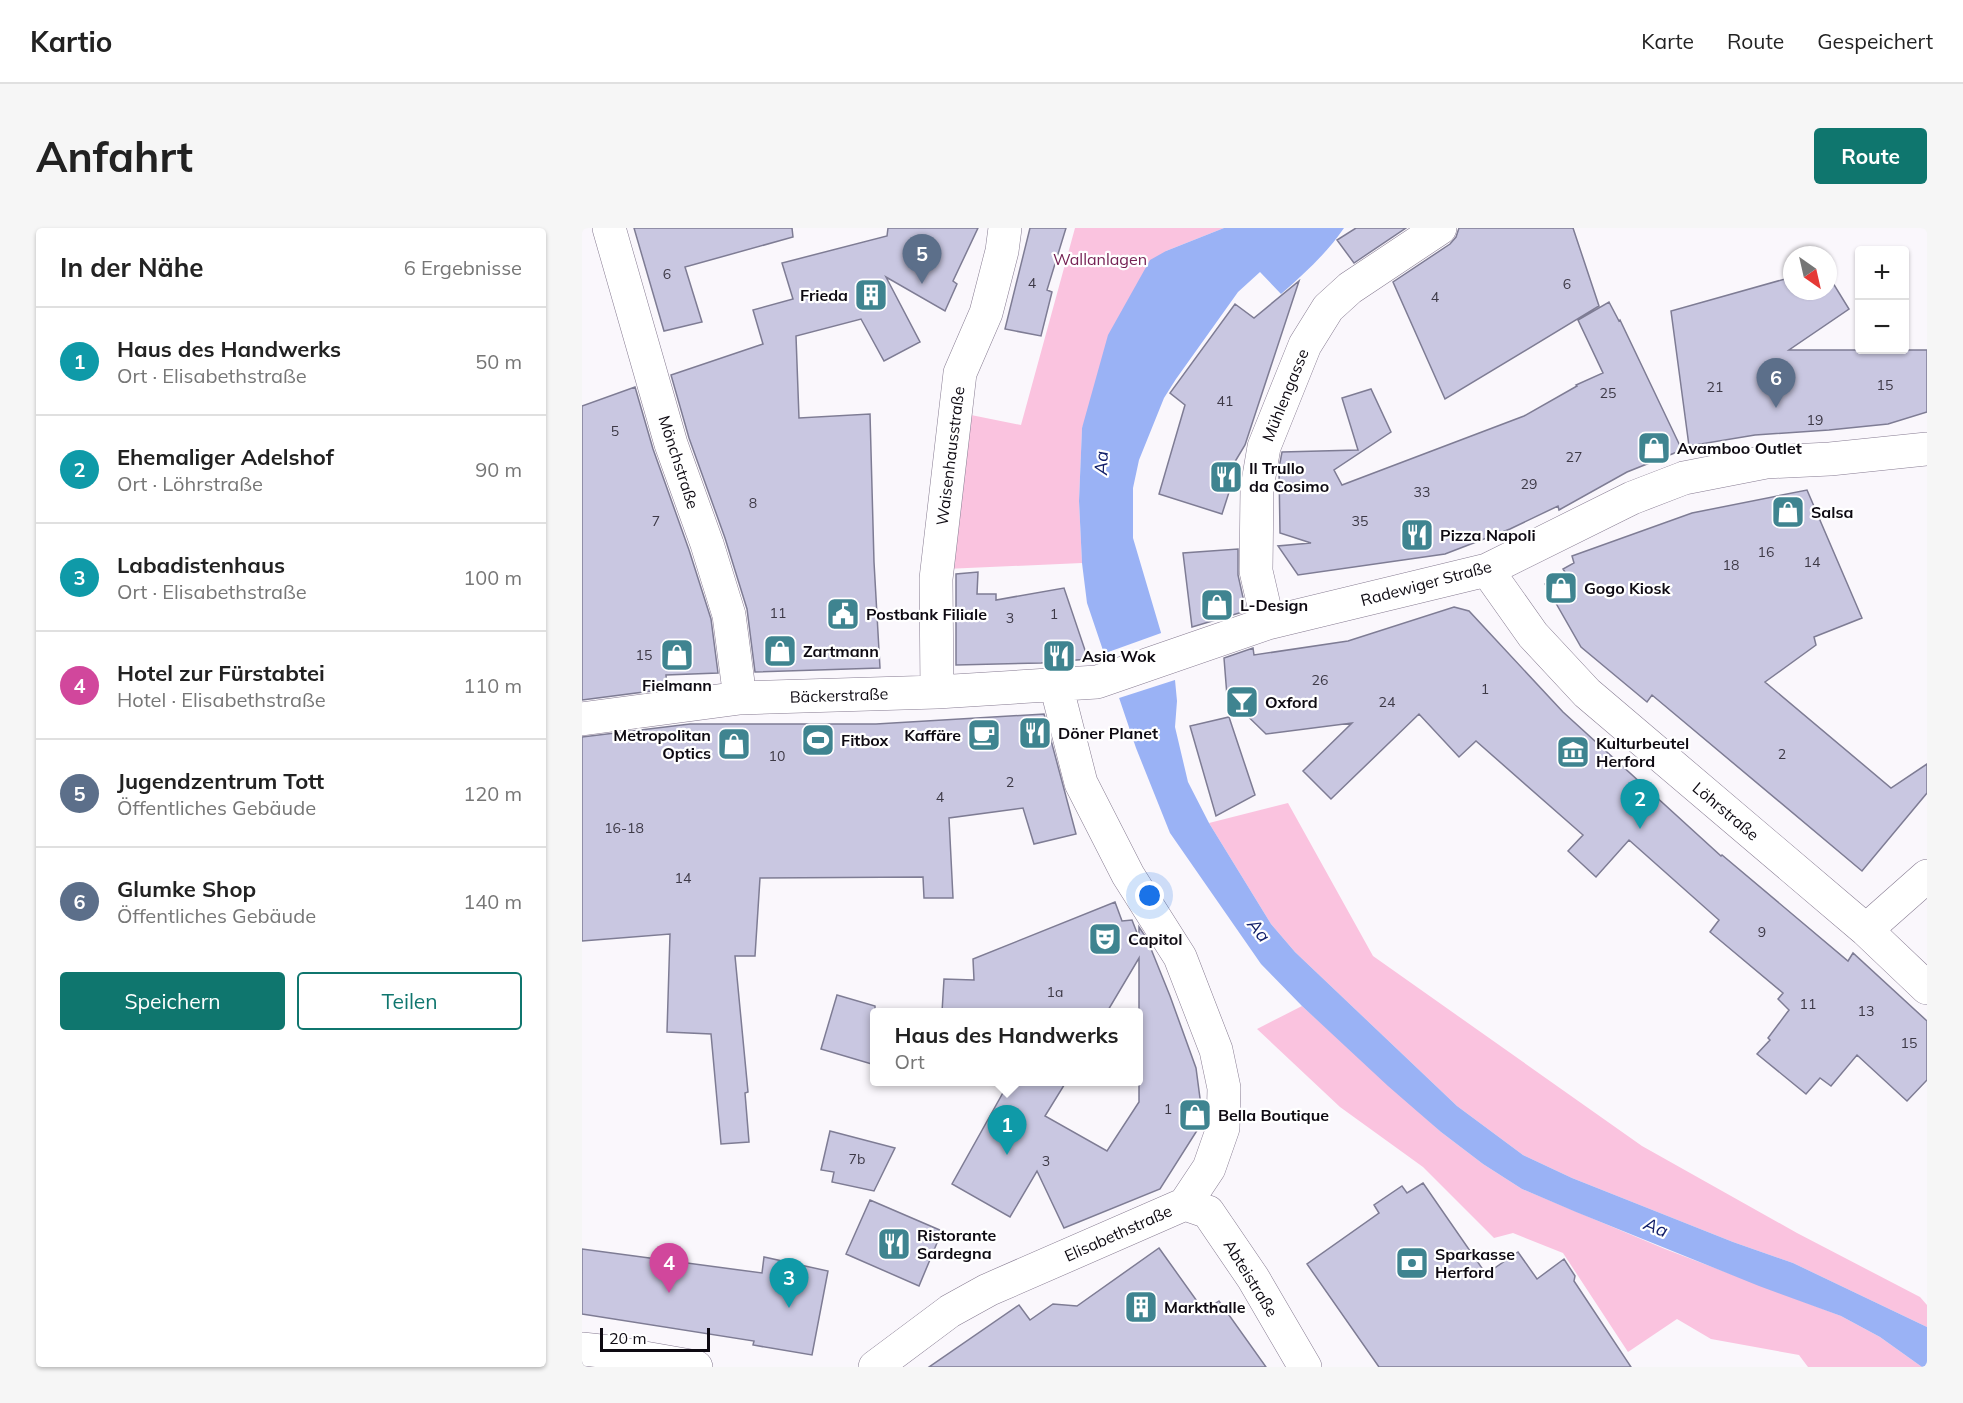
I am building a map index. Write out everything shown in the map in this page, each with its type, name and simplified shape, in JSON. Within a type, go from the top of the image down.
[{"type":"street","name":"Mönchstraße","points":[[609,228],[671,444],[707,543],[729,615],[740,698]]},
{"type":"street","name":"Waisenhausstraße","points":[[938,692],[936,579],[960,373],[987,313],[1002,251],[1005,228]]},
{"type":"street","name":"Mühlengasse","points":[[1268,623],[1256,571],[1257,488],[1264,447],[1305,345],[1328,308],[1350,288],[1440,228]]},
{"type":"street","name":"Radewiger Straße","points":[[1097,682],[1268,623],[1487,570],[1632,498],[1684,478],[1766,462],[1830,459],[1927,449]]},
{"type":"street","name":"Löhrstraße","points":[[1487,570],[1533,635],[1587,693],[1866,930],[1927,988]]},
{"type":"street","name":"Bäckerstraße","points":[[582,719],[740,698],[938,692],[1097,682]]},
{"type":"street","name":"Elisabethstraße","points":[[875,1367],[950,1311],[988,1290],[1185,1204],[1209,1168],[1223,1128],[1224,1088],[1216,1050],[1180,957],[1128,875],[1081,783],[1056,685]]},
{"type":"street","points":[[1866,930],[1927,876]]},
{"type":"street","name":"Abteistraße","points":[[1185,1204],[1208,1212],[1253,1278],[1305,1367]]},
{"type":"street","points":[[582,1349],[696,1367]]},
{"type":"green space","name":"Wallanlagen","points":[[1075,228],[1224,228],[1166,251],[1082,428],[1079,501],[1082,563],[945,569],[971,415],[1021,425]]},
{"type":"green space","points":[[1288,803],[1373,956],[1642,1146],[1797,1233],[1920,1297],[1927,1305],[1927,1327],[1793,1263],[1733,1242],[1572,1178],[1523,1155],[1457,1106],[1295,952],[1271,924],[1209,823]]},
{"type":"green space","points":[[1302,1006],[1441,1132],[1483,1164],[1522,1189],[1665,1249],[1841,1316],[1880,1337],[1922,1367],[1808,1367],[1799,1355],[1711,1339],[1677,1319],[1628,1352],[1563,1253],[1513,1233],[1494,1238],[1423,1167],[1340,1107],[1257,1029]]},
{"type":"water","name":"Aa","points":[[1224,228],[1344,228],[1323,255],[1281,294],[1260,272],[1238,292],[1164,398],[1139,460],[1133,488],[1133,538],[1175,680],[1177,701],[1175,727],[1188,782],[1209,823],[1271,924],[1295,952],[1457,1106],[1523,1155],[1572,1178],[1733,1242],[1793,1263],[1927,1327],[1927,1367],[1922,1367],[1880,1337],[1841,1316],[1759,1286],[1576,1212],[1522,1189],[1483,1164],[1441,1132],[1388,1086],[1302,1006],[1261,964],[1170,833],[1136,748],[1087,603],[1082,563],[1079,501],[1082,428],[1108,335],[1150,260],[1166,251]]},
{"type":"pier","points":[[1164,632],[1178,679],[1116,699],[1100,655]]},
{"type":"building","points":[[634,228],[792,228],[793,237],[685,267],[702,322],[664,331]]},
{"type":"building","points":[[888,228],[978,228],[953,281],[957,284],[945,311],[886,277],[920,342],[884,361],[861,319],[796,336],[799,418],[870,414],[874,562],[880,668],[755,672],[747,609],[725,538],[689,438],[671,375],[763,344],[753,310],[793,299],[782,263],[887,236]]},
{"type":"building","points":[[1030,228],[1066,228],[1047,290],[1052,292],[1041,336],[1005,329]]},
{"type":"building","points":[[1356,228],[1406,228],[1354,263],[1337,240]]},
{"type":"building","points":[[1459,228],[1573,228],[1599,306],[1445,399],[1393,282],[1450,244]]},
{"type":"building","points":[[1783,280],[1783,300],[1837,300],[1837,290],[1849,309],[1789,350],[1855,350],[1855,354],[1909,354],[1909,350],[1927,350],[1927,412],[1888,424],[1755,435],[1689,446],[1671,311]]},
{"type":"building","points":[[1299,281],[1245,445],[1230,470],[1232,483],[1222,514],[1159,494],[1185,405],[1170,393],[1235,304],[1254,318]]},
{"type":"building","points":[[1609,302],[1620,320],[1682,450],[1627,472],[1559,510],[1558,506],[1510,529],[1445,554],[1298,575],[1278,546],[1311,543],[1280,533],[1279,468],[1282,452],[1358,450],[1342,398],[1371,389],[1391,432],[1334,470],[1342,485],[1524,416],[1576,385],[1603,373],[1578,320]]},
{"type":"building","points":[[635,387],[653,449],[711,619],[718,673],[666,675],[667,689],[582,700],[582,406]]},
{"type":"building","points":[[1807,490],[1862,618],[1814,637],[1816,645],[1765,682],[1891,788],[1927,764],[1927,793],[1862,871],[1652,695],[1647,702],[1581,647],[1545,584],[1565,572],[1563,569],[1574,563],[1572,556],[1692,513]]},
{"type":"building","points":[[1238,549],[1238,575],[1246,611],[1192,627],[1183,553]]},
{"type":"building","points":[[978,572],[977,594],[996,594],[996,600],[1064,588],[1088,659],[1041,663],[956,665],[956,574]]},
{"type":"building","points":[[1454,607],[1469,611],[1563,712],[1721,856],[1848,961],[1853,953],[1927,1021],[1927,1080],[1907,1101],[1857,1055],[1831,1086],[1820,1078],[1806,1094],[1757,1054],[1770,1040],[1768,1038],[1789,1010],[1778,999],[1783,993],[1710,932],[1719,920],[1629,840],[1596,877],[1568,851],[1583,835],[1476,741],[1459,757],[1419,714],[1331,799],[1303,771],[1352,723],[1266,734],[1227,696],[1224,658],[1253,648],[1254,655],[1348,641]]},
{"type":"building","points":[[1044,714],[1076,834],[1034,844],[1023,808],[949,818],[953,898],[924,898],[923,877],[760,878],[755,956],[735,956],[748,1092],[745,1093],[749,1142],[721,1144],[711,1034],[667,1032],[670,934],[582,941],[582,737],[690,724],[876,724]]},
{"type":"building","points":[[1229,717],[1255,795],[1216,816],[1190,726]]},
{"type":"building","points":[[1115,902],[1122,921],[1132,920],[1139,938],[1139,927],[1147,939],[1196,1068],[1203,1121],[1160,1189],[1064,1228],[1037,1171],[1010,1217],[952,1184],[1007,1086],[1064,1086],[1045,1116],[1107,1151],[1139,1102],[1139,1086],[1143,1086],[1143,1008],[1139,1008],[1139,958],[1109,1008],[942,1008],[944,979],[974,980],[973,959]]},
{"type":"building","points":[[837,995],[875,1006],[875,1008],[870,1008],[870,1064],[821,1049]]},
{"type":"building","points":[[830,1131],[895,1148],[874,1191],[832,1182],[834,1172],[821,1170]]},
{"type":"building","points":[[1423,1183],[1486,1274],[1518,1252],[1537,1279],[1564,1259],[1575,1276],[1574,1281],[1631,1367],[1379,1367],[1307,1264],[1379,1213],[1374,1205],[1402,1186],[1407,1193]]},
{"type":"building","name":"Ristorante Sardegna","points":[[870,1200],[942,1231],[919,1286],[846,1254]]},
{"type":"building","name":"Markthalle","points":[[1159,1248],[1204,1311],[1219,1301],[1266,1367],[929,1367],[1019,1305],[1030,1320],[1053,1304],[1077,1306]]},
{"type":"building","points":[[582,1249],[762,1273],[764,1257],[828,1271],[812,1355],[753,1345],[754,1341],[582,1314]]},
{"type":"place","name":"Jugendzentrum Tott","points":[[922,284]]},
{"type":"place","name":"Frieda","points":[[871,295]]},
{"type":"place","name":"Glumke Shop","points":[[1776,408]]},
{"type":"place","name":"Avamboo Outlet","points":[[1654,448]]},
{"type":"place","name":"Il Trullo da Cosimo","points":[[1226,477]]},
{"type":"place","name":"Salsa","points":[[1788,512]]},
{"type":"place","name":"Pizza Napoli","points":[[1417,535]]},
{"type":"place","name":"Gogo Kiosk","points":[[1561,588]]},
{"type":"place","name":"L-Design","points":[[1217,605]]},
{"type":"place","name":"Postbank Filiale","points":[[843,614]]},
{"type":"place","name":"Zartmann","points":[[780,651]]},
{"type":"place","name":"Fielmann","points":[[677,655]]},
{"type":"place","name":"Asia Wok","points":[[1059,656]]},
{"type":"place","name":"Oxford","points":[[1242,702]]},
{"type":"place","name":"Döner Planet","points":[[1035,733]]},
{"type":"place","name":"Kaffäre","points":[[984,735]]},
{"type":"place","name":"Fitbox","points":[[818,740]]},
{"type":"place","name":"Metropolitan Optics","points":[[734,744]]},
{"type":"place","name":"Kulturbeutel Herford","points":[[1573,752]]},
{"type":"place","name":"Ehemaliger Adelshof","points":[[1640,829]]},
{"type":"place","name":"Capitol","points":[[1105,939]]},
{"type":"place","name":"Bella Boutique","points":[[1195,1115]]},
{"type":"place","name":"Haus des Handwerks","points":[[1007,1155]]},
{"type":"place","name":"Ristorante Sardegna","points":[[894,1244]]},
{"type":"place","name":"Sparkasse Herford","points":[[1412,1263]]},
{"type":"place","name":"Hotel zur Fürstabtei","points":[[669,1293]]},
{"type":"place","name":"Markthalle","points":[[1141,1307]]},
{"type":"place","name":"Labadistenhaus","points":[[789,1308]]}]
